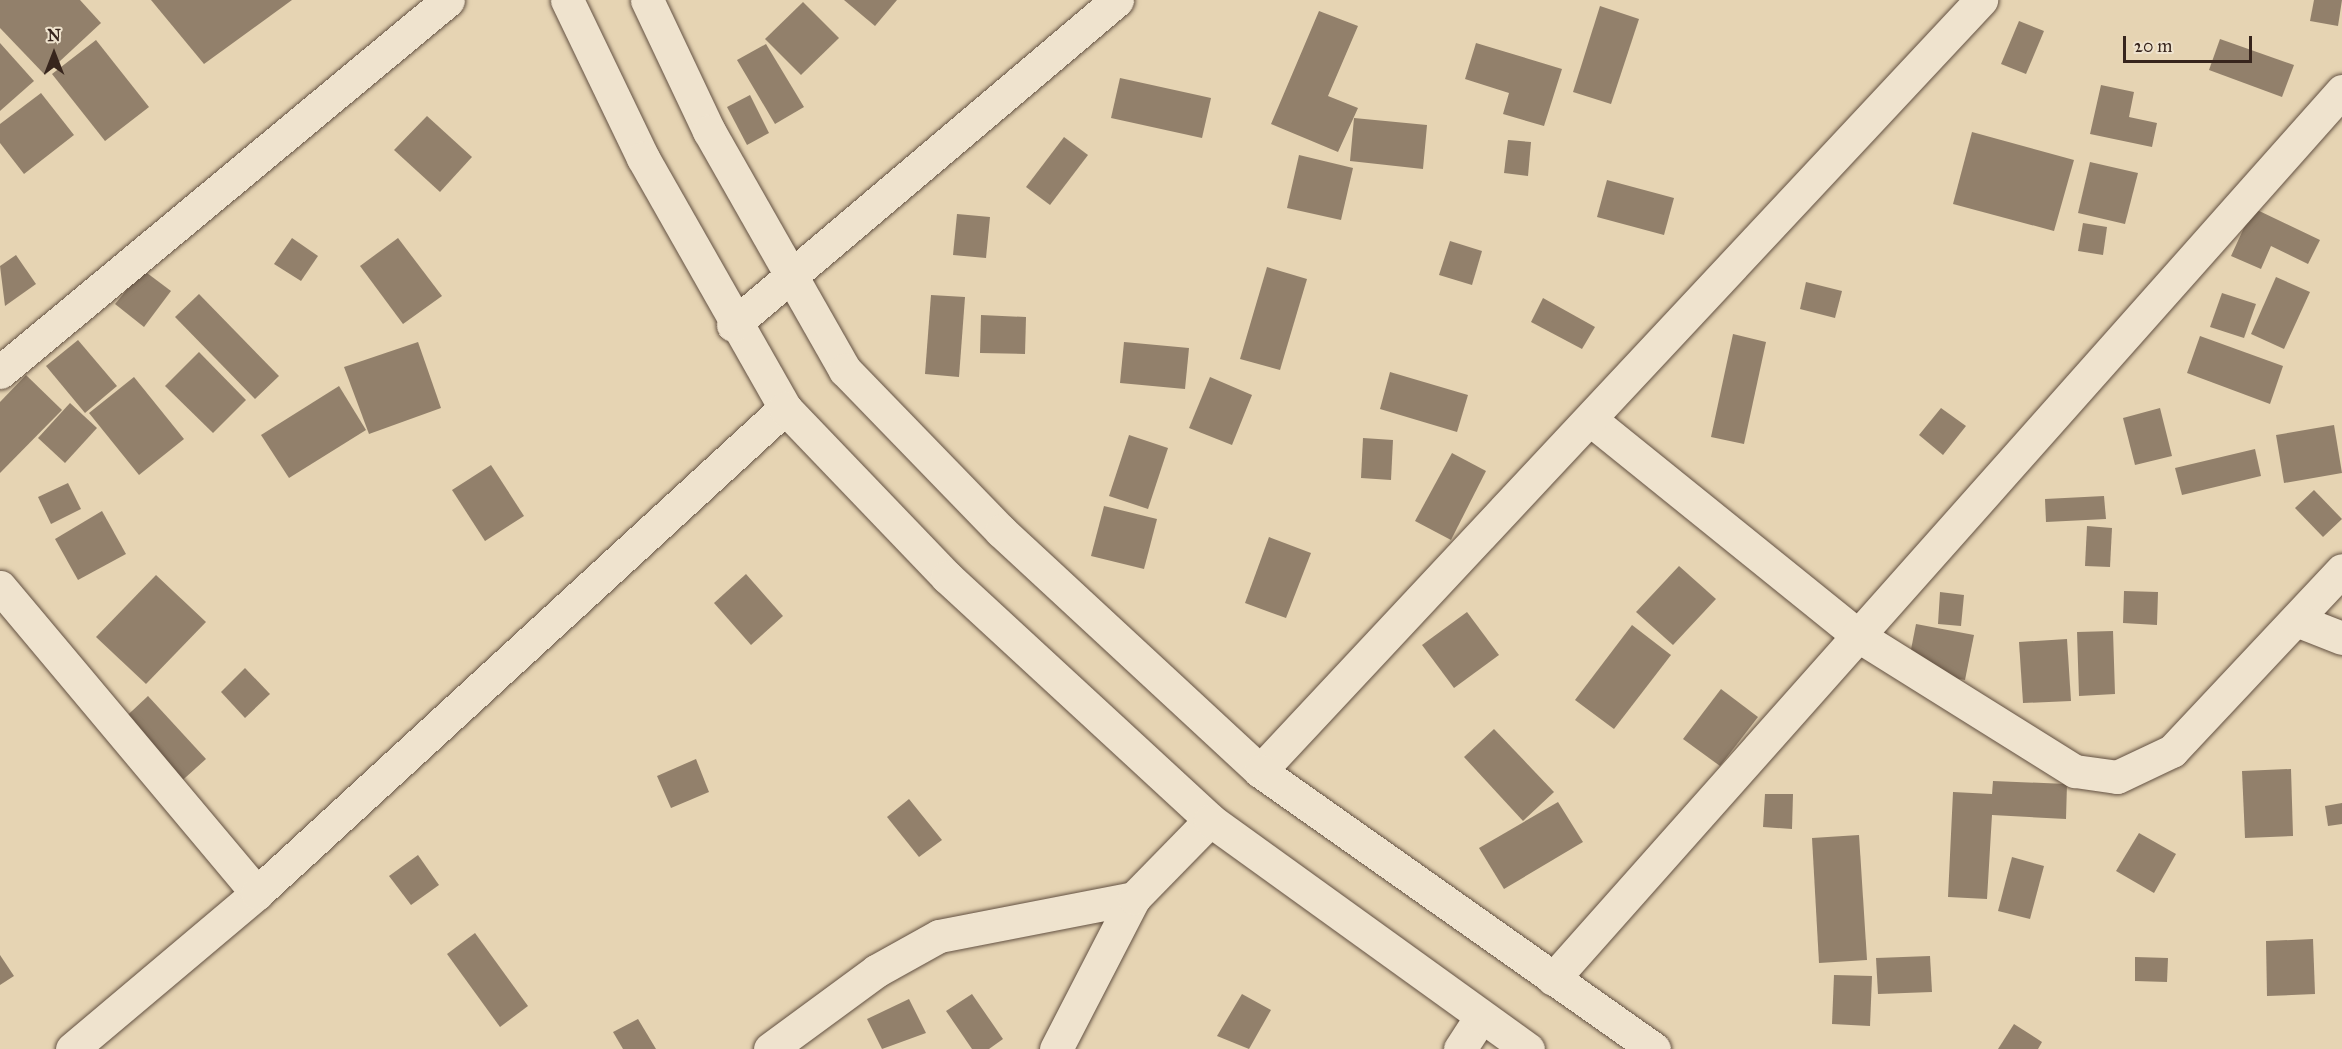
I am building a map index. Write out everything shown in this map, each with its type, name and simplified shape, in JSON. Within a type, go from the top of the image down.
[{"type":"street","points":[[0,372],[448,0]]},
{"type":"street","points":[[567,0],[643,158],[733,325],[785,408],[947,577],[1210,820],[1528,1049]]},
{"type":"street","points":[[647,0],[709,131],[788,276],[854,379],[1001,531],[1260,771],[1654,1049]]},
{"type":"street","points":[[733,325],[788,276],[1117,0]]},
{"type":"street","points":[[1260,771],[1591,420],[1981,0]]},
{"type":"street","points":[[1553,978],[2342,91]]},
{"type":"street","points":[[72,1049],[257,892],[785,408]]},
{"type":"street","points":[[1591,420],[1857,635],[2075,771],[2117,777],[2172,751],[2342,570]]},
{"type":"street","points":[[0,587],[257,892]]},
{"type":"street","points":[[2295,620],[2342,638]]},
{"type":"street","points":[[1056,1049],[1134,898],[1210,820]]},
{"type":"street","points":[[770,1049],[876,971],[939,936],[1134,898]]},
{"type":"street","points":[[1460,1049],[1481,1017]]},
{"type":"building","points":[[0,0],[80,0],[101,23],[45,75],[0,28]]},
{"type":"building","points":[[151,0],[292,0],[204,64]]},
{"type":"building","points":[[844,0],[897,0],[875,26]]},
{"type":"building","points":[[2314,0],[2342,0],[2338,26],[2310,21]]},
{"type":"building","points":[[803,2],[839,38],[801,75],[765,39]]},
{"type":"building","points":[[1600,6],[1639,19],[1611,104],[1573,92]]},
{"type":"building","points":[[1319,11],[1358,26],[1328,96],[1358,108],[1338,152],[1271,124]]},
{"type":"building","points":[[2019,21],[2044,31],[2026,74],[2001,64]]},
{"type":"building","points":[[2220,39],[2294,65],[2282,97],[2209,70]]},
{"type":"building","points":[[96,40],[149,107],[105,141],[52,74]]},
{"type":"building","points":[[0,43],[34,81],[0,111]]},
{"type":"building","points":[[1476,43],[1562,69],[1544,126],[1503,114],[1509,93],[1465,79]]},
{"type":"building","points":[[766,44],[804,107],[775,124],[737,60]]},
{"type":"building","points":[[1120,78],[1211,98],[1202,138],[1111,118]]},
{"type":"building","points":[[2101,85],[2134,92],[2129,117],[2157,123],[2152,147],[2090,134]]},
{"type":"building","points":[[41,93],[74,135],[24,174],[0,143],[0,124]]},
{"type":"building","points":[[750,95],[769,133],[747,145],[727,107]]},
{"type":"building","points":[[427,116],[472,157],[440,192],[394,150]]},
{"type":"building","points":[[1354,118],[1427,125],[1423,169],[1350,161]]},
{"type":"building","points":[[1972,132],[2074,160],[2054,231],[1953,204]]},
{"type":"building","points":[[1064,137],[1088,155],[1050,205],[1026,187]]},
{"type":"building","points":[[1508,140],[1531,142],[1528,176],[1504,173]]},
{"type":"building","points":[[1299,155],[1353,168],[1341,220],[1287,208]]},
{"type":"building","points":[[2090,162],[2138,173],[2125,224],[2078,213]]},
{"type":"building","points":[[1607,180],[1674,198],[1664,235],[1597,217]]},
{"type":"building","points":[[2253,208],[2320,240],[2308,264],[2271,246],[2261,269],[2231,256]]},
{"type":"building","points":[[957,214],[990,217],[986,258],[953,255]]},
{"type":"building","points":[[2083,223],[2107,227],[2103,255],[2078,251]]},
{"type":"building","points":[[292,238],[318,256],[301,281],[274,264]]},
{"type":"building","points":[[398,238],[442,296],[403,324],[360,266]]},
{"type":"building","points":[[1450,241],[1482,251],[1472,285],[1439,275]]},
{"type":"building","points":[[16,255],[36,284],[5,306],[0,266]]},
{"type":"building","points":[[1267,267],[1307,279],[1280,370],[1240,359]]},
{"type":"building","points":[[143,270],[171,291],[144,327],[115,304]]},
{"type":"building","points":[[2276,277],[2310,292],[2284,349],[2251,334]]},
{"type":"building","points":[[1806,282],[1842,291],[1835,318],[1800,309]]},
{"type":"building","points":[[2222,293],[2256,304],[2244,338],[2210,327]]},
{"type":"building","points":[[199,294],[279,376],[255,399],[175,317]]},
{"type":"building","points":[[931,295],[965,297],[959,377],[925,374]]},
{"type":"building","points":[[1543,298],[1595,327],[1582,349],[1531,322]]},
{"type":"building","points":[[981,315],[1026,317],[1025,354],[980,353]]},
{"type":"building","points":[[1733,334],[1766,342],[1744,444],[1711,437]]},
{"type":"building","points":[[2200,336],[2283,366],[2270,404],[2187,373]]},
{"type":"building","points":[[78,340],[117,386],[85,413],[46,366]]},
{"type":"building","points":[[418,342],[441,408],[369,434],[344,367]]},
{"type":"building","points":[[1124,342],[1189,348],[1185,389],[1120,383]]},
{"type":"building","points":[[199,352],[246,400],[213,433],[165,386]]},
{"type":"building","points":[[1390,372],[1468,395],[1457,432],[1380,409]]},
{"type":"building","points":[[26,375],[62,410],[0,473],[0,402]]},
{"type":"building","points":[[134,377],[184,439],[139,475],[89,413]]},
{"type":"building","points":[[1210,377],[1252,395],[1232,445],[1189,428]]},
{"type":"building","points":[[339,386],[366,430],[289,478],[261,435]]},
{"type":"building","points":[[70,403],[97,428],[65,463],[38,438]]},
{"type":"building","points":[[1941,408],[1966,426],[1943,455],[1919,435]]},
{"type":"building","points":[[2160,408],[2172,456],[2135,465],[2123,418]]},
{"type":"building","points":[[2334,425],[2342,473],[2284,483],[2276,435]]},
{"type":"building","points":[[1129,435],[1168,448],[1148,509],[1109,496]]},
{"type":"building","points":[[1363,438],[1393,440],[1391,480],[1361,478]]},
{"type":"building","points":[[2255,449],[2261,476],[2182,495],[2175,468]]},
{"type":"building","points":[[1452,453],[1486,471],[1451,540],[1415,521]]},
{"type":"building","points":[[491,465],[524,516],[485,541],[452,490]]},
{"type":"building","points":[[68,483],[81,509],[51,524],[38,497]]},
{"type":"building","points":[[2314,490],[2342,519],[2323,537],[2295,508]]},
{"type":"building","points":[[2104,496],[2106,519],[2046,522],[2045,499]]},
{"type":"building","points":[[1104,506],[1157,519],[1144,569],[1091,556]]},
{"type":"building","points":[[102,511],[126,554],[78,580],[55,539]]},
{"type":"building","points":[[2087,526],[2112,528],[2110,567],[2085,566]]},
{"type":"building","points":[[1269,537],[1311,553],[1286,618],[1245,603]]},
{"type":"building","points":[[1679,566],[1716,599],[1673,645],[1636,612]]},
{"type":"building","points":[[746,574],[783,616],[751,645],[714,603]]},
{"type":"building","points":[[156,575],[206,622],[146,684],[96,637]]},
{"type":"building","points":[[2124,591],[2158,592],[2157,625],[2123,623]]},
{"type":"building","points":[[1940,592],[1964,595],[1961,626],[1938,624]]},
{"type":"building","points":[[1467,612],[1499,655],[1454,688],[1422,645]]},
{"type":"building","points":[[1916,624],[1974,635],[1965,680],[1907,670]]},
{"type":"building","points":[[1632,625],[1671,655],[1614,729],[1575,700]]},
{"type":"building","points":[[2113,631],[2115,694],[2079,696],[2077,632]]},
{"type":"building","points":[[2067,639],[2071,701],[2023,703],[2019,642]]},
{"type":"building","points":[[245,668],[270,694],[245,718],[221,692]]},
{"type":"building","points":[[1721,689],[1758,717],[1720,766],[1683,739]]},
{"type":"building","points":[[148,696],[206,759],[175,787],[117,725]]},
{"type":"building","points":[[1494,729],[1554,792],[1523,821],[1464,757]]},
{"type":"building","points":[[696,759],[709,792],[671,808],[657,776]]},
{"type":"building","points":[[2291,769],[2293,836],[2245,838],[2242,771]]},
{"type":"building","points":[[1993,781],[2067,784],[2066,819],[1992,815],[1987,899],[1948,897],[1953,792],[1992,794]]},
{"type":"building","points":[[1765,794],[1793,794],[1792,829],[1763,827]]},
{"type":"building","points":[[909,799],[942,840],[919,857],[887,817]]},
{"type":"building","points":[[1558,802],[1583,842],[1504,889],[1479,848]]},
{"type":"building","points":[[2342,803],[2342,824],[2328,826],[2325,806]]},
{"type":"building","points":[[2139,833],[2176,854],[2154,893],[2116,871]]},
{"type":"building","points":[[1859,835],[1867,960],[1819,963],[1812,838]]},
{"type":"building","points":[[418,855],[439,885],[411,905],[389,876]]},
{"type":"building","points":[[2012,857],[2044,866],[2030,919],[1998,911]]},
{"type":"building","points":[[475,933],[528,1006],[500,1027],[447,954]]},
{"type":"building","points":[[2313,939],[2315,994],[2267,996],[2266,941]]},
{"type":"building","points":[[0,955],[14,976],[0,985]]},
{"type":"building","points":[[1930,956],[1932,992],[1878,994],[1876,958]]},
{"type":"building","points":[[2135,957],[2168,958],[2167,982],[2135,981]]},
{"type":"building","points":[[1834,975],[1872,976],[1870,1026],[1832,1024]]},
{"type":"building","points":[[972,994],[1003,1039],[989,1049],[972,1049],[946,1011]]},
{"type":"building","points":[[1242,994],[1271,1010],[1249,1049],[1217,1036]]},
{"type":"building","points":[[909,999],[926,1033],[882,1049],[867,1019]]},
{"type":"building","points":[[638,1019],[656,1049],[623,1049],[613,1032]]},
{"type":"building","points":[[2014,1024],[2042,1042],[2038,1049],[1998,1049]]}]
